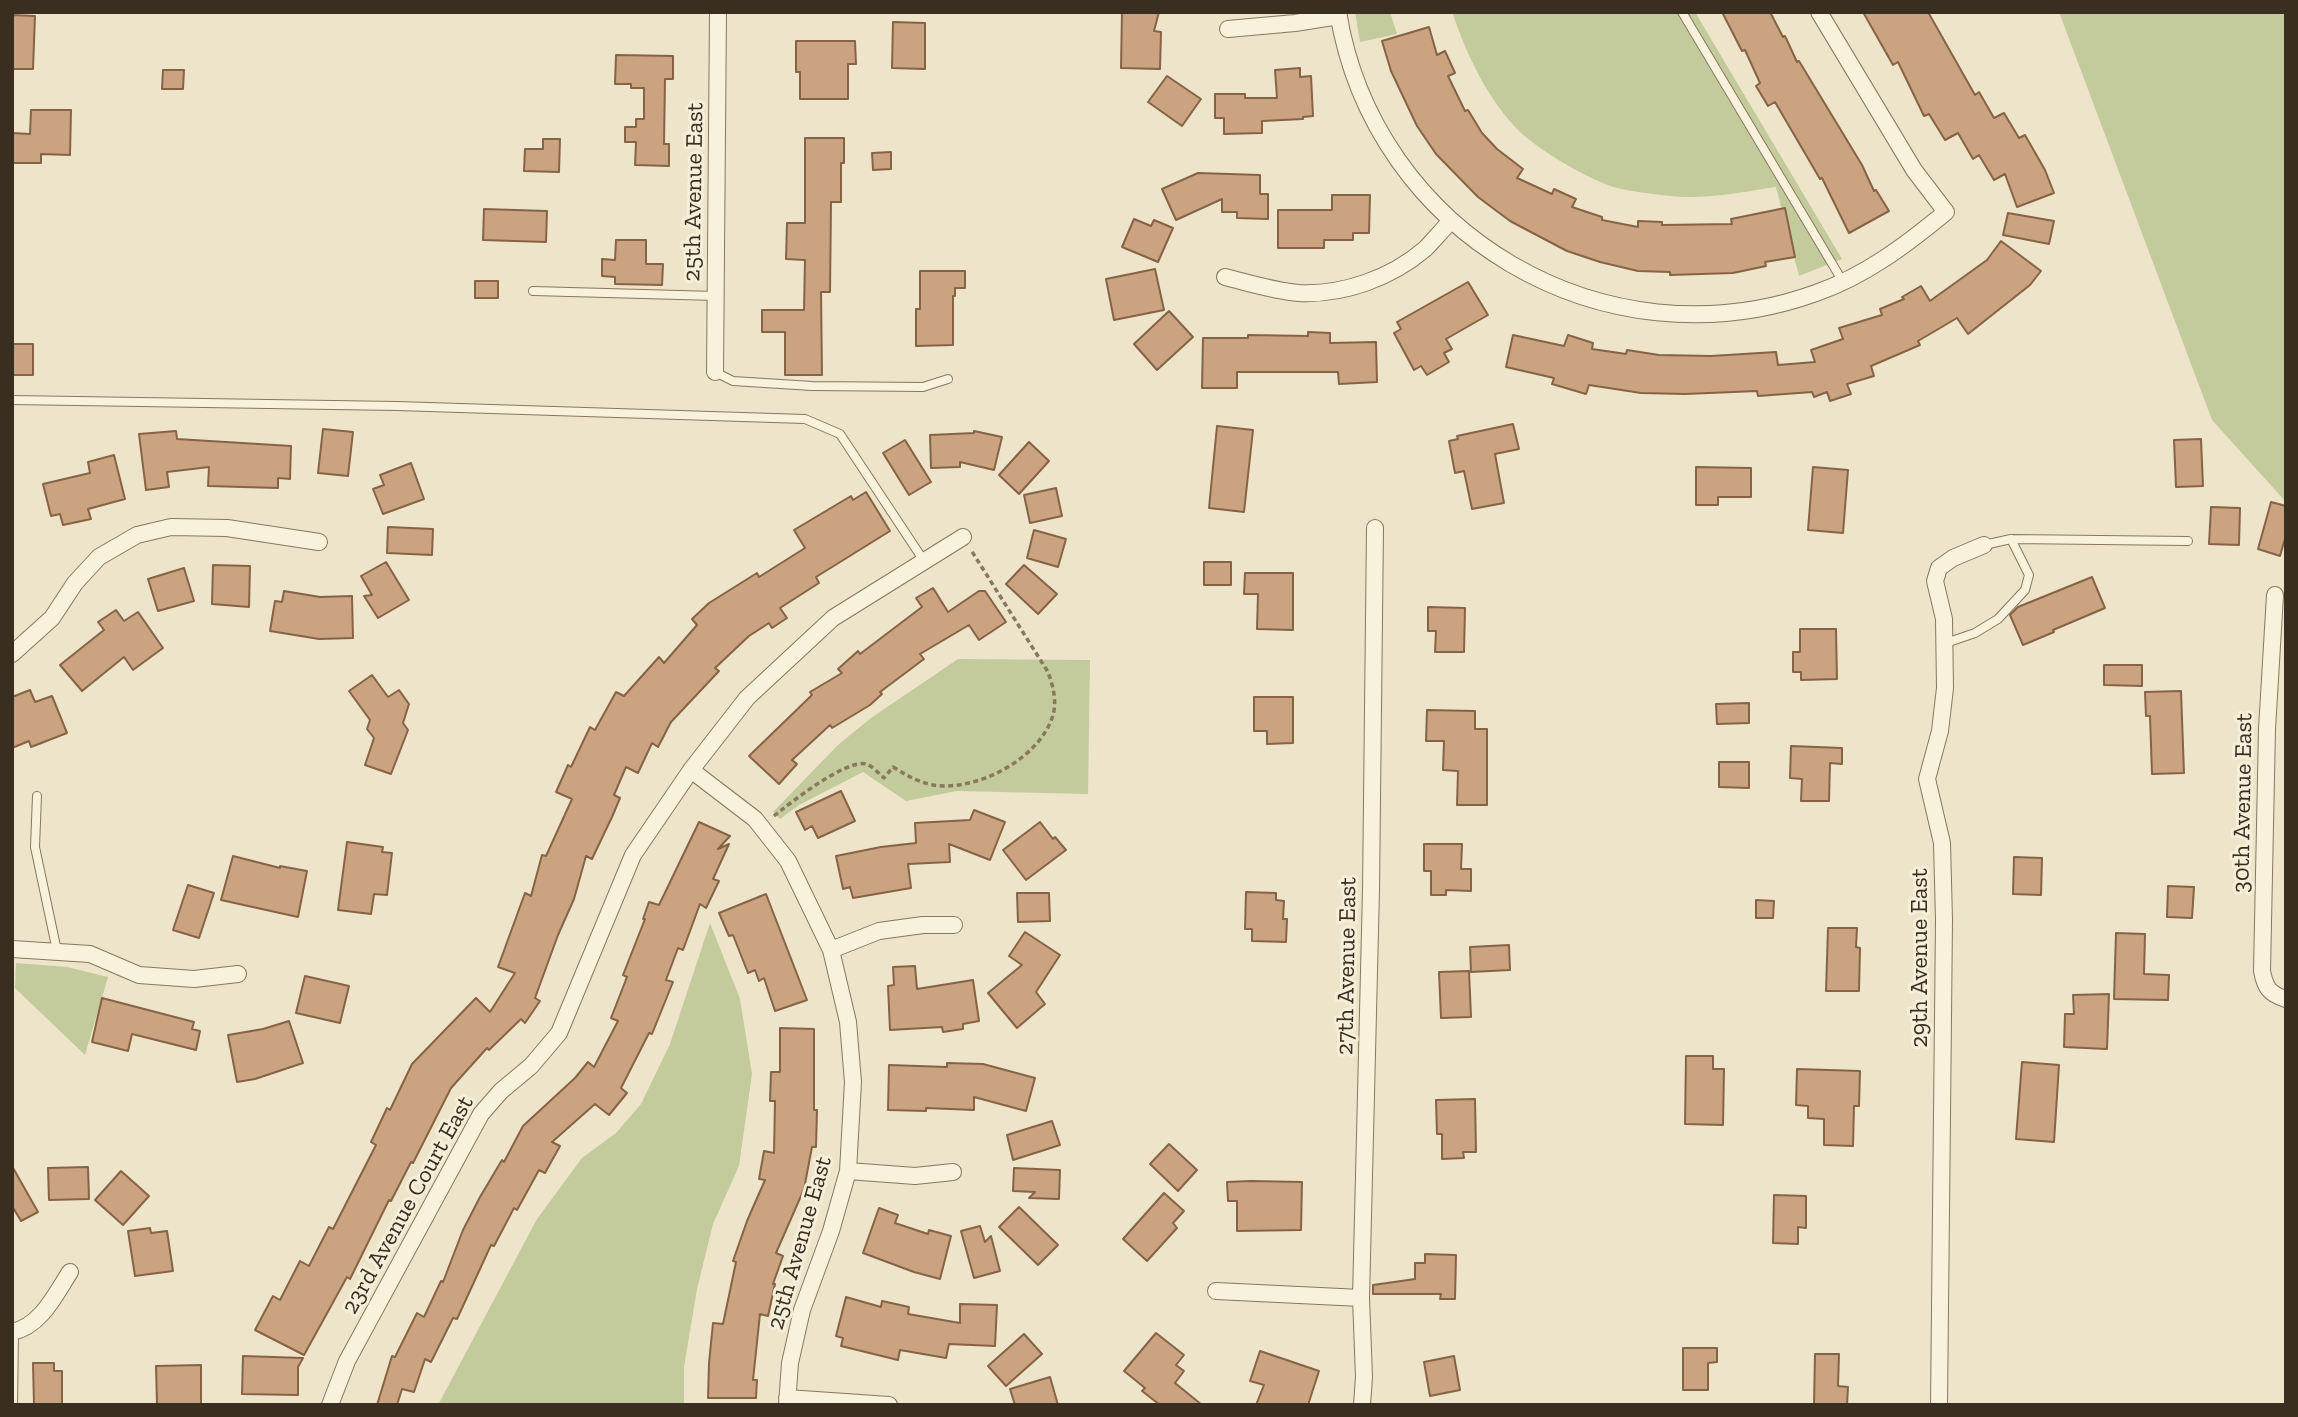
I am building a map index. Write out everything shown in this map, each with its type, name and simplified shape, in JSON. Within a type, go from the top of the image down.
[{"type":"street","name":"25th Avenue East","points":[[715,372],[718,12]]},
{"type":"street","points":[[1228,29],[1295,23],[1339,14],[1347,52],[1359,88],[1390,149],[1412,180],[1451,221],[1477,243],[1508,264],[1541,281],[1612,306],[1650,312],[1712,314],[1757,309],[1816,293],[1843,282],[1910,243],[1946,212],[1914,170],[1819,12]]},
{"type":"street","points":[[1225,277],[1300,293],[1355,286],[1384,275],[1405,263],[1425,248],[1451,221]]},
{"type":"street","points":[[12,654],[52,618],[75,583],[99,557],[137,535],[172,527],[227,528],[319,542]]},
{"type":"street","name":"27th Avenue East","points":[[1362,1405],[1364,1377],[1361,1298],[1371,903],[1375,528]]},
{"type":"street","name":"23rd Avenue Court East","points":[[330,1405],[347,1361],[481,1114],[501,1091],[531,1066],[559,1033],[632,855],[691,771],[747,698],[833,618],[963,537]]},
{"type":"street","name":"29th Avenue East","points":[[1940,1405],[1943,868],[1942,843],[1927,779],[1940,731],[1945,688],[1944,619],[1935,581],[1940,568],[1953,558],[1984,545]]},
{"type":"street","name":"30th Avenue East","points":[[2274,595],[2267,729],[2262,971],[2265,986],[2271,993],[2286,999]]},
{"type":"street","name":"25th Avenue East","points":[[691,771],[755,819],[788,861],[831,950],[848,1022],[853,1082],[848,1171],[831,1231],[802,1310],[790,1363],[787,1401]]},
{"type":"street","points":[[831,950],[879,931],[923,925],[954,925]]},
{"type":"street","points":[[12,950],[90,954],[139,975],[194,979],[238,974]]},
{"type":"street","points":[[848,1171],[915,1176],[953,1172]]},
{"type":"street","points":[[13,1332],[24,1330],[43,1314],[70,1272]]},
{"type":"street","points":[[1216,1291],[1361,1298]]},
{"type":"street","points":[[787,1401],[889,1405]]},
{"type":"lane","points":[[1682,12],[1843,282]]},
{"type":"lane","points":[[533,291],[716,296]]},
{"type":"lane","points":[[715,372],[733,381],[813,386],[923,387],[948,379]]},
{"type":"lane","points":[[12,400],[397,406],[805,419],[840,434],[924,561]]},
{"type":"lane","points":[[1943,643],[1975,633],[1998,619],[2025,590],[2029,575],[2011,538]]},
{"type":"lane","points":[[1984,545],[2011,538],[2188,541]]},
{"type":"lane","points":[[37,796],[35,847],[57,951]]},
{"type":"lane","points":[[13,1332],[13,1405]]},
{"type":"path","points":[[762,827],[808,788],[848,769],[863,764],[869,765],[884,778],[893,767],[913,779],[934,785],[963,785],[981,780],[1010,766],[1026,754],[1045,730],[1053,715],[1055,701],[1048,673],[963,537]]},
{"type":"green space","points":[[1355,12],[1390,12],[1397,34],[1360,42]]},
{"type":"green space","points":[[1452,12],[1695,12],[1842,259],[1799,276],[1776,187],[1697,197],[1644,193],[1606,184],[1553,156],[1520,132],[1488,91],[1471,60]]},
{"type":"green space","points":[[2059,12],[2286,12],[2286,502],[2212,420]]},
{"type":"green space","points":[[958,659],[1090,660],[1088,794],[957,791],[906,801],[863,772],[799,805],[780,819],[773,812],[838,745],[871,718]]},
{"type":"green space","points":[[710,923],[740,999],[752,1074],[739,1166],[713,1224],[697,1289],[684,1367],[684,1405],[438,1405],[537,1219],[582,1158],[616,1133],[641,1104],[670,1044]]},
{"type":"green space","points":[[16,963],[67,967],[108,977],[85,1055],[15,988]]},
{"type":"building","points":[[1122,12],[1159,12],[1154,31],[1161,32],[1160,69],[1121,68]]},
{"type":"building","points":[[1722,12],[1770,12],[1797,62],[1799,61],[1862,165],[1874,191],[1876,190],[1889,211],[1849,233],[1822,178],[1820,179],[1775,102],[1768,106],[1756,86],[1760,83],[1745,50],[1742,51]]},
{"type":"building","points":[[1863,12],[1928,12],[1975,95],[1979,92],[1994,118],[2004,113],[2019,138],[2025,135],[2045,170],[2054,193],[2017,207],[2005,174],[1994,180],[1979,155],[1973,159],[1958,133],[1945,140],[1929,114],[1924,116],[1898,62],[1893,65]]},
{"type":"building","points":[[12,15],[35,16],[33,69],[12,69]]},
{"type":"building","points":[[893,22],[925,23],[925,69],[892,68]]},
{"type":"building","points":[[1429,27],[1437,55],[1445,51],[1455,73],[1448,76],[1465,111],[1468,110],[1482,133],[1497,149],[1523,169],[1517,178],[1552,194],[1554,189],[1576,199],[1572,207],[1602,217],[1602,220],[1638,227],[1638,221],[1662,222],[1662,225],[1732,224],[1731,219],[1785,208],[1795,257],[1765,262],[1766,266],[1733,273],[1670,275],[1670,272],[1638,271],[1567,251],[1510,221],[1478,197],[1436,154],[1417,126],[1391,71],[1382,41]]},
{"type":"building","points":[[796,41],[855,41],[856,64],[848,64],[848,99],[800,99],[800,72],[796,72]]},
{"type":"building","points":[[616,55],[673,56],[673,79],[665,79],[664,144],[669,144],[669,166],[635,165],[636,142],[625,142],[625,127],[636,127],[636,119],[644,119],[644,88],[631,88],[631,84],[615,84]]},
{"type":"building","points":[[1300,68],[1300,77],[1311,76],[1313,116],[1262,121],[1262,133],[1224,134],[1224,118],[1215,118],[1215,94],[1277,98],[1275,70]]},
{"type":"building","points":[[163,70],[184,70],[183,89],[162,89]]},
{"type":"building","points":[[1167,76],[1201,99],[1182,126],[1148,102]]},
{"type":"building","points":[[31,110],[71,110],[70,155],[41,154],[41,163],[12,163],[12,133],[30,134]]},
{"type":"building","points":[[805,138],[844,138],[841,202],[831,202],[830,292],[821,292],[822,375],[785,375],[785,332],[762,332],[762,310],[804,310],[805,260],[786,259],[787,223],[805,223]]},
{"type":"building","points":[[543,139],[560,139],[559,172],[524,171],[525,149],[543,149]]},
{"type":"building","points":[[891,152],[891,169],[873,170],[872,153]]},
{"type":"building","points":[[1198,173],[1260,175],[1260,194],[1268,194],[1268,219],[1237,218],[1237,212],[1222,212],[1222,199],[1176,220],[1162,189]]},
{"type":"building","points":[[1332,195],[1370,195],[1369,233],[1353,233],[1353,240],[1324,240],[1324,248],[1278,248],[1278,210],[1332,210]]},
{"type":"building","points":[[484,209],[547,211],[546,242],[483,240]]},
{"type":"building","points":[[2008,213],[2054,221],[2049,244],[2003,235]]},
{"type":"building","points":[[1134,219],[1151,226],[1154,220],[1173,228],[1158,262],[1122,247]]},
{"type":"building","points":[[616,240],[646,240],[646,264],[663,264],[662,285],[615,284],[615,277],[602,276],[602,259],[615,260]]},
{"type":"building","points":[[2001,241],[2041,271],[2030,285],[1968,334],[1957,318],[1918,341],[1920,345],[1871,366],[1874,376],[1847,384],[1851,394],[1830,401],[1827,392],[1814,397],[1812,392],[1758,396],[1757,391],[1641,393],[1589,385],[1586,394],[1552,384],[1554,378],[1506,367],[1513,335],[1564,346],[1568,335],[1593,343],[1592,349],[1626,354],[1627,350],[1659,355],[1711,356],[1776,352],[1778,365],[1815,362],[1811,350],[1843,339],[1839,328],[1882,315],[1880,309],[1904,299],[1902,297],[1921,286],[1930,301],[1987,260]]},
{"type":"building","points":[[1155,269],[1164,310],[1114,320],[1106,279]]},
{"type":"building","points":[[920,271],[965,271],[965,288],[955,288],[953,296],[953,345],[916,346]]},
{"type":"building","points":[[475,281],[498,281],[498,298],[475,298]]},
{"type":"building","points":[[1468,282],[1488,315],[1446,339],[1452,349],[1444,353],[1449,362],[1427,375],[1421,366],[1414,370],[1394,333],[1401,329],[1397,322]]},
{"type":"building","points":[[1169,311],[1193,337],[1157,370],[1134,344]]},
{"type":"building","points":[[1308,332],[1330,333],[1330,343],[1376,342],[1377,382],[1339,384],[1338,372],[1237,372],[1237,388],[1202,388],[1203,338],[1248,338],[1248,335],[1308,336]]},
{"type":"building","points":[[12,344],[33,344],[33,375],[12,375]]},
{"type":"building","points":[[1513,424],[1519,449],[1495,454],[1504,503],[1472,509],[1464,471],[1455,473],[1449,441],[1458,439],[1457,436]]},
{"type":"building","points":[[1217,426],[1253,430],[1244,512],[1209,508]]},
{"type":"building","points":[[323,429],[353,432],[348,476],[318,473]]},
{"type":"building","points":[[176,431],[177,439],[291,446],[290,479],[278,478],[278,488],[208,486],[209,467],[167,472],[169,487],[146,490],[139,434]]},
{"type":"building","points":[[974,431],[1002,437],[994,470],[960,462],[960,467],[931,468],[930,435]]},
{"type":"building","points":[[2201,439],[2203,486],[2176,487],[2174,440]]},
{"type":"building","points":[[905,440],[931,482],[909,495],[883,453]]},
{"type":"building","points":[[1029,442],[1049,461],[1019,494],[999,475]]},
{"type":"building","points":[[114,455],[125,499],[88,509],[91,519],[63,525],[60,514],[51,516],[43,484],[90,473],[88,462]]},
{"type":"building","points":[[411,463],[424,499],[383,514],[373,489],[384,485],[380,475]]},
{"type":"building","points":[[1696,467],[1751,468],[1751,497],[1718,497],[1718,505],[1696,505]]},
{"type":"building","points":[[1813,467],[1848,470],[1843,533],[1808,530]]},
{"type":"building","points":[[1056,488],[1062,516],[1030,523],[1024,495]]},
{"type":"building","points":[[866,492],[890,531],[816,577],[819,583],[780,608],[787,618],[772,628],[769,623],[749,636],[715,668],[719,671],[671,722],[658,747],[652,743],[638,773],[626,767],[614,795],[620,798],[612,817],[592,859],[586,856],[574,899],[535,998],[540,1001],[525,1023],[521,1019],[489,1050],[487,1048],[451,1088],[413,1163],[411,1162],[391,1201],[389,1200],[350,1279],[347,1277],[304,1355],[255,1330],[273,1296],[280,1300],[300,1261],[309,1266],[329,1227],[333,1229],[376,1145],[371,1142],[387,1108],[390,1110],[412,1064],[476,998],[490,1012],[515,973],[498,967],[525,893],[531,896],[542,855],[546,856],[572,799],[556,792],[590,727],[595,730],[616,692],[624,696],[659,657],[664,663],[697,625],[692,619],[709,603],[757,573],[759,577],[805,548],[794,530],[851,496],[853,500]]},
{"type":"building","points":[[2271,502],[2286,506],[2286,535],[2280,556],[2258,549]]},
{"type":"building","points":[[2211,507],[2240,508],[2239,545],[2209,544]]},
{"type":"building","points":[[388,527],[433,529],[432,555],[387,553]]},
{"type":"building","points":[[1034,530],[1066,539],[1058,567],[1027,558]]},
{"type":"building","points":[[386,562],[409,600],[378,618],[364,596],[372,595],[361,576]]},
{"type":"building","points":[[1204,562],[1231,562],[1231,585],[1204,585]]},
{"type":"building","points":[[213,565],[250,566],[249,607],[212,604]]},
{"type":"building","points":[[1024,565],[1057,594],[1038,614],[1006,584]]},
{"type":"building","points":[[184,568],[194,601],[158,611],[148,579]]},
{"type":"building","points":[[1245,573],[1293,573],[1293,630],[1257,629],[1258,594],[1244,594]]},
{"type":"building","points":[[2092,577],[2105,608],[2023,645],[2010,615],[2018,607]]},
{"type":"building","points":[[933,588],[948,612],[979,591],[985,591],[1006,622],[979,640],[969,625],[920,654],[924,659],[880,692],[882,694],[870,705],[832,728],[830,725],[792,760],[797,764],[779,784],[749,756],[812,695],[810,692],[842,673],[838,669],[858,651],[860,654],[922,607],[916,598]]},
{"type":"building","points":[[284,591],[320,597],[352,596],[353,638],[319,639],[270,631],[275,601],[282,602]]},
{"type":"building","points":[[1428,607],[1465,608],[1464,652],[1435,652],[1436,631],[1428,631]]},
{"type":"building","points":[[116,610],[124,621],[138,612],[163,648],[133,670],[124,657],[82,691],[60,665],[104,630],[98,622]]},
{"type":"building","points":[[1800,629],[1836,629],[1837,679],[1801,680],[1801,672],[1793,672],[1793,652],[1800,652]]},
{"type":"building","points":[[2104,665],[2142,665],[2142,686],[2104,685]]},
{"type":"building","points":[[372,675],[388,697],[399,690],[409,704],[403,723],[408,730],[391,774],[365,765],[374,738],[367,729],[370,720],[349,691]]},
{"type":"building","points":[[30,690],[35,702],[52,696],[67,733],[31,747],[29,741],[12,748],[12,697]]},
{"type":"building","points":[[2181,691],[2184,773],[2152,774],[2150,716],[2146,716],[2145,692]]},
{"type":"building","points":[[1254,697],[1293,697],[1293,743],[1267,744],[1267,731],[1254,731]]},
{"type":"building","points":[[1749,703],[1749,723],[1717,724],[1716,704]]},
{"type":"building","points":[[1427,710],[1475,711],[1475,729],[1487,729],[1487,805],[1457,805],[1458,771],[1443,770],[1444,741],[1426,741]]},
{"type":"building","points":[[1791,746],[1842,748],[1842,764],[1830,763],[1829,801],[1801,801],[1802,779],[1790,778]]},
{"type":"building","points":[[1719,762],[1749,762],[1749,788],[1719,787]]},
{"type":"building","points":[[841,791],[855,821],[818,838],[812,826],[805,830],[796,812]]},
{"type":"building","points":[[974,810],[1005,822],[990,860],[949,844],[950,862],[908,864],[911,888],[853,898],[850,887],[843,889],[836,856],[916,843],[915,823],[970,820]]},
{"type":"building","points":[[699,822],[730,836],[718,849],[729,844],[713,879],[719,881],[706,908],[700,904],[683,950],[678,948],[666,980],[673,982],[652,1034],[649,1033],[621,1088],[627,1093],[609,1115],[595,1104],[552,1142],[560,1146],[545,1173],[539,1170],[517,1210],[514,1208],[494,1246],[491,1245],[457,1319],[453,1318],[431,1362],[425,1359],[414,1392],[402,1389],[397,1405],[377,1405],[392,1356],[395,1357],[417,1313],[424,1317],[441,1281],[443,1282],[463,1230],[480,1197],[502,1160],[504,1162],[523,1126],[575,1078],[588,1062],[594,1067],[618,1021],[611,1018],[627,977],[623,975],[649,902],[659,905]]},
{"type":"building","points":[[1040,822],[1066,850],[1026,880],[1003,850]]},
{"type":"building","points":[[347,842],[383,847],[382,852],[392,853],[387,895],[374,894],[371,914],[338,910]]},
{"type":"building","points":[[1424,844],[1462,844],[1461,869],[1471,869],[1471,891],[1446,890],[1446,895],[1431,895],[1431,871],[1424,871]]},
{"type":"building","points":[[233,856],[280,868],[307,871],[298,917],[221,900]]},
{"type":"building","points":[[2014,857],[2042,858],[2041,895],[2013,894]]},
{"type":"building","points":[[188,885],[214,893],[199,938],[173,930]]},
{"type":"building","points":[[2168,886],[2194,887],[2192,918],[2167,917]]},
{"type":"building","points":[[1246,892],[1276,893],[1276,900],[1284,901],[1283,919],[1287,919],[1286,942],[1252,941],[1252,929],[1245,929]]},
{"type":"building","points":[[1017,893],[1049,893],[1050,921],[1018,922]]},
{"type":"building","points":[[766,894],[807,1000],[775,1011],[764,978],[759,981],[755,970],[748,973],[733,935],[729,936],[719,913]]},
{"type":"building","points":[[1756,900],[1774,901],[1773,918],[1756,918]]},
{"type":"building","points":[[1828,928],[1857,928],[1856,947],[1860,948],[1859,991],[1826,991]]},
{"type":"building","points":[[1025,932],[1060,955],[1036,992],[1045,1004],[1017,1028],[988,993],[1022,965],[1009,956]]},
{"type":"building","points":[[2116,933],[2145,934],[2144,974],[2169,975],[2168,1000],[2114,999]]},
{"type":"building","points":[[1509,945],[1510,970],[1471,972],[1470,947]]},
{"type":"building","points":[[915,966],[917,989],[973,980],[979,1021],[963,1024],[963,1029],[943,1032],[942,1027],[890,1030],[888,986],[894,985],[893,967]]},
{"type":"building","points":[[1469,971],[1471,1017],[1441,1018],[1439,972]]},
{"type":"building","points":[[305,976],[349,986],[340,1023],[296,1013]]},
{"type":"building","points":[[2109,994],[2107,1049],[2064,1047],[2065,1014],[2074,1014],[2073,995]]},
{"type":"building","points":[[102,998],[194,1022],[192,1029],[200,1031],[196,1050],[132,1034],[128,1051],[92,1042]]},
{"type":"building","points":[[289,1021],[303,1063],[237,1082],[228,1035]]},
{"type":"building","points":[[780,1028],[814,1029],[816,1147],[812,1147],[804,1189],[776,1253],[783,1256],[773,1284],[768,1316],[760,1314],[753,1380],[757,1380],[756,1398],[708,1398],[713,1323],[723,1324],[736,1262],[733,1261],[765,1180],[759,1179],[764,1151],[774,1153],[775,1101],[770,1101],[771,1072],[780,1072]]},
{"type":"building","points":[[1686,1056],[1713,1056],[1713,1069],[1724,1069],[1723,1125],[1685,1124]]},
{"type":"building","points":[[2022,1062],[2059,1065],[2054,1142],[2016,1139]]},
{"type":"building","points":[[947,1063],[983,1064],[1035,1078],[1026,1111],[974,1097],[974,1110],[888,1110],[889,1065],[947,1067]]},
{"type":"building","points":[[1797,1069],[1860,1071],[1859,1106],[1854,1106],[1853,1146],[1824,1145],[1824,1119],[1808,1118],[1808,1106],[1796,1105]]},
{"type":"building","points":[[1475,1099],[1476,1152],[1463,1152],[1464,1158],[1442,1159],[1442,1134],[1437,1134],[1436,1100]]},
{"type":"building","points":[[1052,1121],[1060,1145],[1013,1160],[1007,1135]]},
{"type":"building","points":[[1169,1144],[1197,1170],[1178,1191],[1150,1164]]},
{"type":"building","points":[[12,1166],[38,1212],[21,1221],[12,1206]]},
{"type":"building","points":[[88,1167],[89,1199],[49,1200],[48,1168]]},
{"type":"building","points":[[1014,1168],[1060,1170],[1059,1199],[1029,1198],[1035,1192],[1013,1191]]},
{"type":"building","points":[[121,1171],[149,1196],[123,1225],[95,1200]]},
{"type":"building","points":[[1227,1182],[1302,1182],[1301,1230],[1237,1231],[1237,1201],[1228,1201]]},
{"type":"building","points":[[1164,1193],[1184,1211],[1173,1223],[1177,1228],[1147,1261],[1123,1239]]},
{"type":"building","points":[[1774,1195],[1806,1196],[1806,1228],[1798,1227],[1798,1244],[1773,1243]]},
{"type":"building","points":[[1019,1207],[1058,1245],[1038,1265],[999,1227]]},
{"type":"building","points":[[879,1208],[898,1215],[895,1223],[928,1234],[929,1230],[951,1236],[940,1279],[863,1253]]},
{"type":"building","points":[[980,1226],[985,1242],[991,1236],[1000,1271],[974,1278],[961,1231]]},
{"type":"building","points":[[150,1228],[151,1233],[167,1231],[173,1271],[135,1276],[128,1231]]},
{"type":"building","points":[[1425,1254],[1456,1255],[1455,1299],[1440,1299],[1441,1294],[1373,1294],[1373,1285],[1415,1279],[1415,1263],[1425,1263]]},
{"type":"building","points":[[846,1297],[881,1307],[882,1301],[909,1307],[908,1314],[960,1323],[960,1304],[997,1305],[995,1346],[949,1344],[946,1358],[900,1350],[898,1360],[841,1346],[843,1338],[836,1336]]},
{"type":"building","points":[[1156,1333],[1184,1355],[1176,1365],[1184,1371],[1175,1383],[1202,1405],[1160,1405],[1142,1391],[1145,1388],[1124,1371]]},
{"type":"building","points":[[1024,1334],[1042,1354],[1006,1386],[988,1366]]},
{"type":"building","points":[[1683,1348],[1717,1348],[1717,1362],[1708,1363],[1708,1390],[1683,1390]]},
{"type":"building","points":[[1260,1351],[1319,1371],[1308,1405],[1256,1405],[1264,1385],[1250,1381]]},
{"type":"building","points":[[1815,1354],[1839,1354],[1838,1386],[1848,1387],[1847,1405],[1814,1405]]},
{"type":"building","points":[[243,1356],[303,1358],[298,1367],[298,1395],[242,1394]]},
{"type":"building","points":[[1454,1356],[1460,1390],[1430,1396],[1424,1362]]},
{"type":"building","points":[[33,1363],[54,1363],[54,1371],[62,1371],[62,1405],[34,1405]]},
{"type":"building","points":[[201,1365],[201,1404],[157,1404],[156,1366]]},
{"type":"building","points":[[1050,1377],[1058,1405],[1015,1405],[1010,1389]]}]
